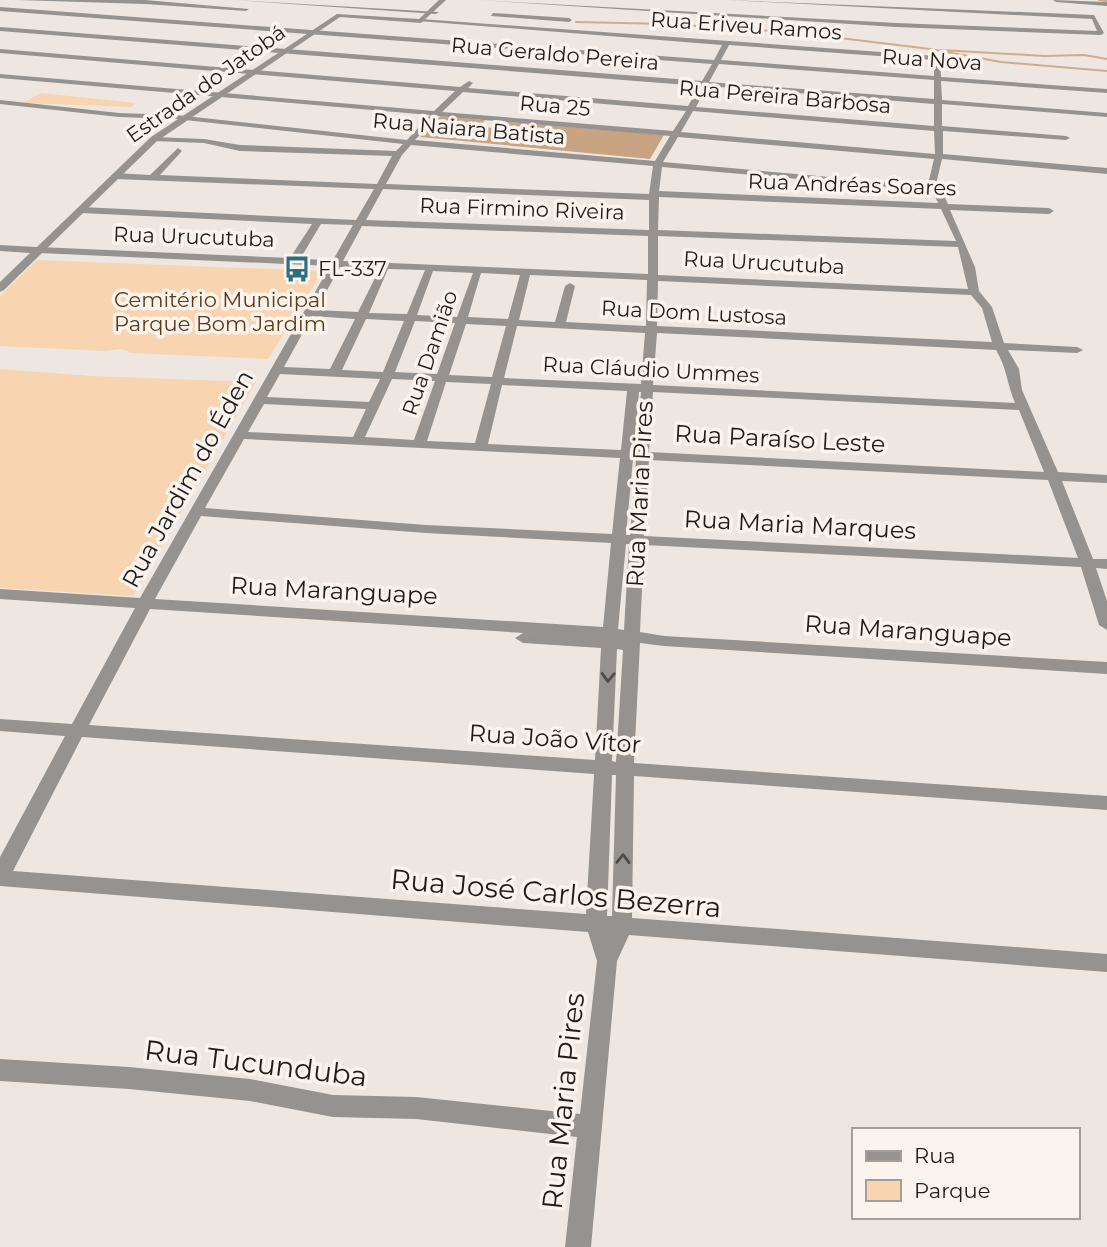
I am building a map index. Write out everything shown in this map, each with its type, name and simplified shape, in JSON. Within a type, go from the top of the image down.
[{"type":"street","points":[[0,4],[12,0]]},
{"type":"street","name":"Rua Eriveu Ramos","points":[[21,0],[162,3],[937,58],[937,78]]},
{"type":"street","points":[[219,7],[233,0],[434,12]]},
{"type":"street","points":[[434,12],[443,0]]},
{"type":"street","points":[[424,21],[450,0]]},
{"type":"street","points":[[481,0],[1100,34],[1091,8],[1094,3]]},
{"type":"street","points":[[657,11],[663,0]]},
{"type":"street","points":[[731,0],[1094,17]]},
{"type":"street","points":[[1056,0],[1107,4]]},
{"type":"street","points":[[123,25],[162,3]]},
{"type":"street","name":"Estrada do Jatobá","points":[[0,288],[154,139],[350,7]]},
{"type":"street","name":"Rua Nova","points":[[0,9],[1107,90]]},
{"type":"street","points":[[479,14],[569,20]]},
{"type":"street","name":"Rua Jardim do Éden","points":[[0,877],[141,609],[398,154],[408,140],[533,18]]},
{"type":"street","name":"Rua Geraldo Pereira","points":[[0,29],[1107,115]]},
{"type":"street","points":[[39,66],[111,31]]},
{"type":"street","name":"Rua Maria Pires","points":[[578,1247],[607,961],[622,927],[625,768],[632,640],[629,538],[640,390],[652,331],[653,195],[658,163],[727,42]]},
{"type":"street","name":"Rua Pereira Barbosa","points":[[0,51],[1066,138]]},
{"type":"street","points":[[0,86],[28,72]]},
{"type":"street","points":[[278,81],[289,74]]},
{"type":"street","name":"Rua 25","points":[[0,76],[1107,171]]},
{"type":"street","points":[[309,84],[320,76]]},
{"type":"street","points":[[937,78],[939,156],[933,180],[962,244],[970,267],[974,292],[987,307],[994,336],[1013,369],[1016,390],[1055,476],[1107,625]]},
{"type":"street","points":[[339,87],[350,79]]},
{"type":"street","points":[[371,89],[381,81]]},
{"type":"street","points":[[402,92],[412,84]]},
{"type":"street","points":[[433,95],[443,86]]},
{"type":"street","points":[[257,96],[268,89]]},
{"type":"street","points":[[286,99],[297,92]]},
{"type":"street","points":[[316,103],[327,95]]},
{"type":"street","points":[[351,106],[361,97]]},
{"type":"street","points":[[381,108],[391,100]]},
{"type":"street","name":"Rua Naiara Batista","points":[[0,102],[936,188]]},
{"type":"street","points":[[414,111],[424,103]]},
{"type":"street","points":[[154,139],[204,141],[240,148],[398,154]]},
{"type":"street","points":[[152,177],[178,151]]},
{"type":"street","points":[[715,189],[719,169]]},
{"type":"street","points":[[772,174],[772,199]]},
{"type":"street","points":[[115,176],[380,186]]},
{"type":"street","name":"Rua Andréas Soares","points":[[380,186],[653,195],[715,189],[772,199],[1049,211]]},
{"type":"street","name":"Rua Firmino Riveira","points":[[81,210],[962,244]]},
{"type":"street","points":[[294,260],[319,220]]},
{"type":"street","name":"Rua Urucutuba","points":[[0,248],[36,253],[524,274]]},
{"type":"street","name":"Rua Urucutuba","points":[[0,254],[294,260],[384,270],[653,277],[974,292]]},
{"type":"street","points":[[335,372],[384,270]]},
{"type":"street","points":[[357,441],[388,375],[429,272]]},
{"type":"street","name":"Rua Damião","points":[[419,444],[477,274]]},
{"type":"street","points":[[480,448],[524,274]]},
{"type":"street","points":[[561,325],[570,286]]},
{"type":"street","name":"Rua Dom Lustosa","points":[[308,313],[1077,350]]},
{"type":"street","name":"Rua Cláudio Ummes","points":[[276,370],[1023,407]]},
{"type":"street","points":[[261,400],[374,406]]},
{"type":"street","name":"Rua Paraíso Leste","points":[[240,435],[1107,479]]},
{"type":"street","name":"Rua Maria Marques","points":[[198,512],[426,528],[1107,564]]},
{"type":"street","name":"Rua Maria Pires","points":[[607,961],[596,924],[610,638],[629,538]]},
{"type":"street","name":"Rua Maranguape","points":[[0,594],[141,609]]},
{"type":"street","name":"Rua Maranguape","points":[[0,605],[141,609],[1107,668]]},
{"type":"street","name":"Rua João Vítor","points":[[0,725],[1107,803]]},
{"type":"street","name":"Rua José Carlos Bezerra","points":[[0,877],[622,927],[1107,962]]},
{"type":"street","name":"Rua Tucunduba","points":[[0,1070],[129,1078],[250,1090],[332,1106],[416,1108],[589,1127]]},
{"type":"green space","points":[[41,93],[136,103],[131,107],[23,103]]},
{"type":"green space","name":"Cemitério Municipal Parque Bom Jardim","points":[[37,260],[323,271],[268,359],[131,353],[121,349],[105,351],[0,346],[0,296]]},
{"type":"green space","name":"Cemitério Municipal Parque Bom Jardim","points":[[0,369],[92,376],[256,382],[133,596],[0,588]]},
{"type":"shaded area","points":[[440,116],[485,120],[480,126],[491,128],[497,121],[664,135],[650,159],[420,137]]},
{"type":"waterway","points":[[1099,0],[1107,1]]},
{"type":"waterway","points":[[576,22],[667,24],[791,32],[930,49],[1001,62],[1107,71]]},
{"type":"waterway","points":[[941,50],[1044,56],[1084,55],[1107,59]]},
{"type":"place","name":"FL-337","points":[[297,269]]}]
